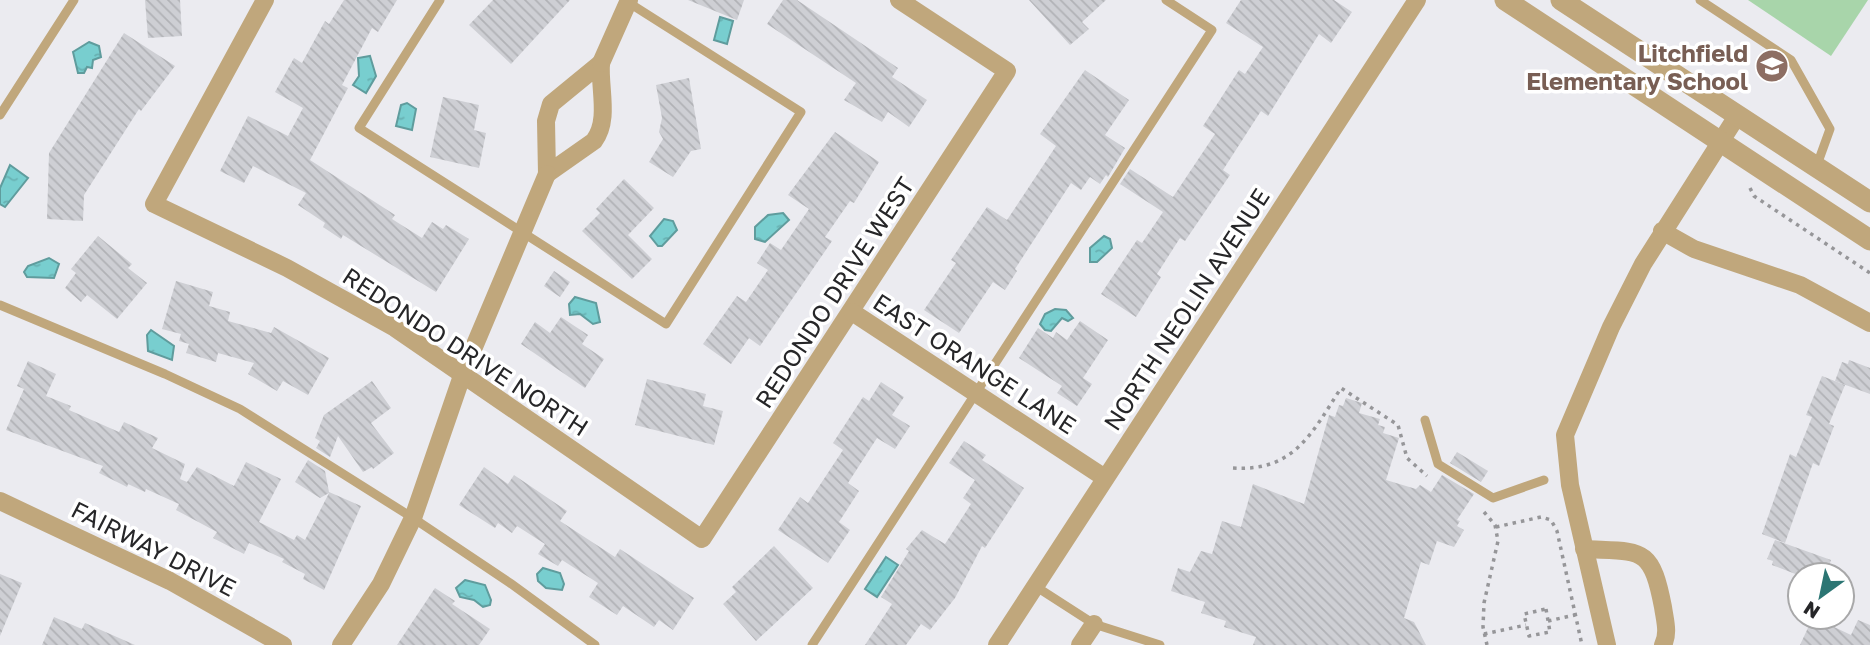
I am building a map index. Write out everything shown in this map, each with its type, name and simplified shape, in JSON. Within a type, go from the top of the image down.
[{"type":"street","name":"REDONDO DRIVE NORTH","points":[[265,0],[155,204],[326,289],[395,328],[702,539]]},
{"type":"street","name":"REDONDO DRIVE WEST","points":[[702,539],[1007,71],[899,0]]},
{"type":"street","name":"NORTH NEOLIN AVENUE","points":[[997,645],[1416,0]]},
{"type":"street","points":[[1505,0],[1870,240]]},
{"type":"street","points":[[1561,0],[1870,202]]},
{"type":"street","points":[[547,174],[594,141],[600,133],[603,125],[599,87],[601,63],[627,1]]},
{"type":"street","points":[[341,645],[381,583],[412,518],[463,373],[547,174],[546,121],[551,104],[601,63]]},
{"type":"street","points":[[1607,645],[1570,485],[1565,435],[1611,327],[1662,231],[1737,116]]},
{"type":"street","points":[[1662,231],[1694,250],[1800,285],[1870,323]]},
{"type":"street","name":"EAST ORANGE LANE","points":[[852,312],[1105,478]]},
{"type":"street","name":"FAIRWAY DRIVE","points":[[0,501],[170,581],[283,645]]},
{"type":"street","points":[[1584,549],[1634,551],[1648,561],[1657,577],[1665,617],[1667,631],[1662,645]]},
{"type":"street","points":[[1080,645],[1094,624]]},
{"type":"lane","points":[[0,115],[74,0]]},
{"type":"lane","points":[[440,0],[359,128],[666,324],[801,113],[627,1]]},
{"type":"lane","points":[[812,645],[1212,30],[1166,0]]},
{"type":"lane","points":[[1700,0],[1791,60],[1830,130],[1816,167]]},
{"type":"lane","points":[[0,305],[208,392],[279,433],[412,518],[510,583],[595,645]]},
{"type":"lane","points":[[1425,420],[1438,464],[1493,498],[1544,480]]},
{"type":"lane","points":[[1035,586],[1094,624],[1160,645]]},
{"type":"path","points":[[1747,182],[1754,196],[1870,273]]},
{"type":"path","points":[[1233,468],[1265,466],[1286,458],[1308,437],[1341,388],[1398,425],[1407,458],[1433,480]]},
{"type":"path","points":[[1474,506],[1489,516],[1496,527],[1498,541],[1483,603],[1487,645]]},
{"type":"path","points":[[1496,527],[1541,516],[1551,520],[1557,531],[1582,645]]},
{"type":"path","points":[[1546,609],[1550,632],[1529,636],[1526,625],[1524,614],[1546,609]]},
{"type":"path","points":[[1548,621],[1575,615]]},
{"type":"path","points":[[1484,634],[1526,625]]},
{"type":"green space","points":[[1748,0],[1868,0],[1831,56]]},
{"type":"water","points":[[720,17],[733,21],[727,44],[714,40]]},
{"type":"water","points":[[89,42],[99,46],[101,57],[93,60],[92,68],[87,67],[84,73],[78,73],[73,52]]},
{"type":"water","points":[[370,56],[376,76],[366,93],[353,85],[359,76],[358,58]]},
{"type":"water","points":[[407,103],[416,109],[412,130],[396,126],[401,105]]},
{"type":"water","points":[[10,165],[28,178],[5,207],[0,204],[0,188]]},
{"type":"water","points":[[783,213],[789,220],[765,242],[755,239],[755,227],[768,215]]},
{"type":"water","points":[[664,219],[673,221],[677,230],[662,246],[658,246],[650,236]]},
{"type":"water","points":[[1104,236],[1110,239],[1112,248],[1097,262],[1090,262],[1090,248]]},
{"type":"water","points":[[49,258],[59,264],[54,278],[27,277],[24,272],[28,266]]},
{"type":"water","points":[[575,297],[596,303],[600,322],[593,324],[580,314],[570,315],[569,304]]},
{"type":"water","points":[[1055,309],[1066,310],[1073,318],[1068,321],[1062,318],[1051,331],[1045,330],[1040,324],[1045,314]]},
{"type":"water","points":[[151,330],[174,346],[172,360],[148,351],[147,335]]},
{"type":"water","points":[[886,557],[898,565],[877,597],[865,589]]},
{"type":"water","points":[[543,568],[560,573],[564,584],[562,590],[546,588],[538,581],[537,574]]},
{"type":"water","points":[[465,580],[485,585],[491,600],[490,605],[483,607],[474,600],[460,597],[456,588]]},
{"type":"building","points":[[145,0],[180,0],[182,36],[148,38]]},
{"type":"building","points":[[344,0],[397,0],[378,32],[372,28],[342,85],[348,88],[310,160],[395,215],[392,219],[422,238],[432,222],[443,229],[446,225],[469,239],[436,292],[343,235],[341,239],[323,227],[325,223],[298,205],[306,193],[253,166],[244,183],[220,171],[248,116],[288,136],[303,108],[275,92],[294,58],[302,63],[325,21],[329,24]]},
{"type":"building","points":[[493,0],[570,0],[511,64],[469,25]]},
{"type":"building","points":[[688,0],[744,0],[737,20]]},
{"type":"building","points":[[783,0],[797,0],[898,68],[892,77],[927,100],[909,127],[888,112],[882,122],[844,100],[856,83],[767,24]]},
{"type":"building","points":[[1029,0],[1106,0],[1082,22],[1089,29],[1070,45]]},
{"type":"building","points":[[1241,0],[1334,0],[1352,12],[1331,43],[1319,34],[1268,116],[1261,111],[1223,170],[1230,175],[1185,241],[1180,238],[1157,274],[1161,277],[1136,317],[1101,294],[1137,240],[1142,243],[1163,212],[1120,184],[1130,169],[1173,197],[1215,134],[1203,126],[1239,70],[1245,74],[1263,47],[1226,23]]},
{"type":"building","points":[[124,33],[175,66],[141,111],[139,109],[84,195],[83,221],[47,219],[49,153]]},
{"type":"building","points":[[1085,70],[1129,100],[1105,135],[1125,148],[1108,177],[1106,175],[1100,184],[1090,177],[1081,190],[1071,183],[1015,269],[1017,271],[1005,290],[993,282],[959,333],[924,310],[956,263],[951,260],[987,207],[1007,220],[1056,146],[1040,134]]},
{"type":"building","points":[[689,78],[701,149],[691,151],[673,177],[649,162],[663,139],[659,132],[662,118],[656,85]]},
{"type":"building","points":[[443,97],[479,105],[474,130],[486,133],[479,168],[430,157]]},
{"type":"building","points":[[835,132],[879,162],[854,203],[850,201],[825,237],[832,241],[760,346],[749,338],[731,364],[703,344],[737,296],[746,302],[768,270],[757,263],[770,243],[781,250],[809,209],[788,195]]},
{"type":"building","points":[[624,179],[654,208],[628,235],[652,259],[632,279],[582,231],[600,213],[596,209]]},
{"type":"building","points":[[98,236],[132,264],[128,268],[147,283],[117,319],[87,295],[81,302],[65,288],[76,273],[71,269]]},
{"type":"building","points":[[554,271],[570,282],[560,297],[544,286]]},
{"type":"building","points":[[176,281],[213,292],[209,306],[230,312],[228,321],[271,333],[274,327],[329,358],[308,395],[283,381],[277,391],[248,374],[254,363],[218,353],[216,362],[186,353],[189,344],[179,341],[181,334],[162,329]]},
{"type":"building","points":[[561,317],[588,335],[582,344],[604,359],[585,388],[521,344],[535,322],[550,333]]},
{"type":"building","points":[[1080,321],[1108,340],[1083,378],[1092,384],[1077,406],[1057,393],[1062,386],[1019,358],[1038,328],[1053,338],[1056,332],[1067,340]]},
{"type":"building","points":[[1849,360],[1870,368],[1870,394],[1835,381],[1842,362],[1848,364]]},
{"type":"building","points":[[28,361],[56,374],[46,396],[71,406],[69,410],[119,432],[124,422],[158,438],[152,448],[185,464],[180,479],[187,482],[197,467],[234,486],[246,462],[281,479],[259,522],[294,540],[297,535],[305,540],[329,493],[320,498],[295,482],[308,460],[325,471],[329,492],[361,506],[324,590],[303,579],[305,574],[282,562],[284,559],[249,543],[244,554],[213,538],[217,532],[176,510],[179,504],[146,489],[145,492],[128,484],[127,487],[99,473],[103,466],[6,430],[24,389],[17,386]]},
{"type":"building","points":[[1822,376],[1845,385],[1829,424],[1834,426],[1819,466],[1813,463],[1785,543],[1762,534],[1790,454],[1796,457],[1812,417],[1806,415]]},
{"type":"building","points":[[647,379],[706,394],[703,406],[723,411],[714,445],[635,425]]},
{"type":"building","points":[[372,381],[391,408],[371,423],[394,453],[373,469],[372,467],[363,472],[338,436],[330,457],[316,448],[320,441],[315,438],[324,415]]},
{"type":"building","points":[[881,382],[904,397],[892,415],[910,426],[895,449],[877,438],[848,483],[859,491],[839,522],[850,530],[828,563],[778,530],[800,497],[808,503],[843,450],[833,443],[863,397],[869,401]]},
{"type":"building","points":[[1346,398],[1362,403],[1359,413],[1380,419],[1378,425],[1385,427],[1383,433],[1399,438],[1386,480],[1416,489],[1420,485],[1431,492],[1442,475],[1474,494],[1457,520],[1460,521],[1457,526],[1464,530],[1454,547],[1437,541],[1429,565],[1421,562],[1404,618],[1414,622],[1426,645],[1253,645],[1256,637],[1224,627],[1226,621],[1201,613],[1205,602],[1171,591],[1178,568],[1190,572],[1201,551],[1212,554],[1222,521],[1241,527],[1253,484],[1304,504],[1329,415],[1335,417],[1339,405],[1343,406]]},
{"type":"building","points":[[964,441],[986,455],[982,460],[1024,488],[985,548],[982,546],[955,598],[930,630],[921,624],[906,645],[865,645],[892,604],[881,597],[909,551],[906,549],[922,530],[945,544],[971,504],[963,498],[975,480],[949,463]]},
{"type":"building","points":[[1457,452],[1488,471],[1481,482],[1450,463]]},
{"type":"building","points":[[484,467],[508,484],[514,475],[567,511],[560,521],[615,557],[620,549],[694,598],[673,630],[659,620],[654,627],[623,606],[617,615],[589,597],[598,583],[562,560],[558,566],[538,554],[545,544],[517,526],[512,533],[498,523],[495,528],[459,505]]},
{"type":"building","points":[[1775,540],[1831,560],[1786,561],[1786,570],[1772,565],[1773,561],[1767,559]]},
{"type":"building","points":[[774,546],[813,588],[756,641],[723,604],[736,592],[732,587]]},
{"type":"building","points":[[0,574],[22,583],[0,636]]},
{"type":"building","points":[[435,588],[455,601],[452,604],[490,629],[479,645],[397,645]]},
{"type":"building","points":[[54,617],[82,629],[85,623],[135,645],[42,645]]},
{"type":"building","points":[[1858,620],[1870,625],[1870,645],[1800,645],[1806,631],[1843,631],[1851,635],[1856,631]]},
{"type":"place","name":"Litchfield Elementary School","points":[[1772,66]]}]
